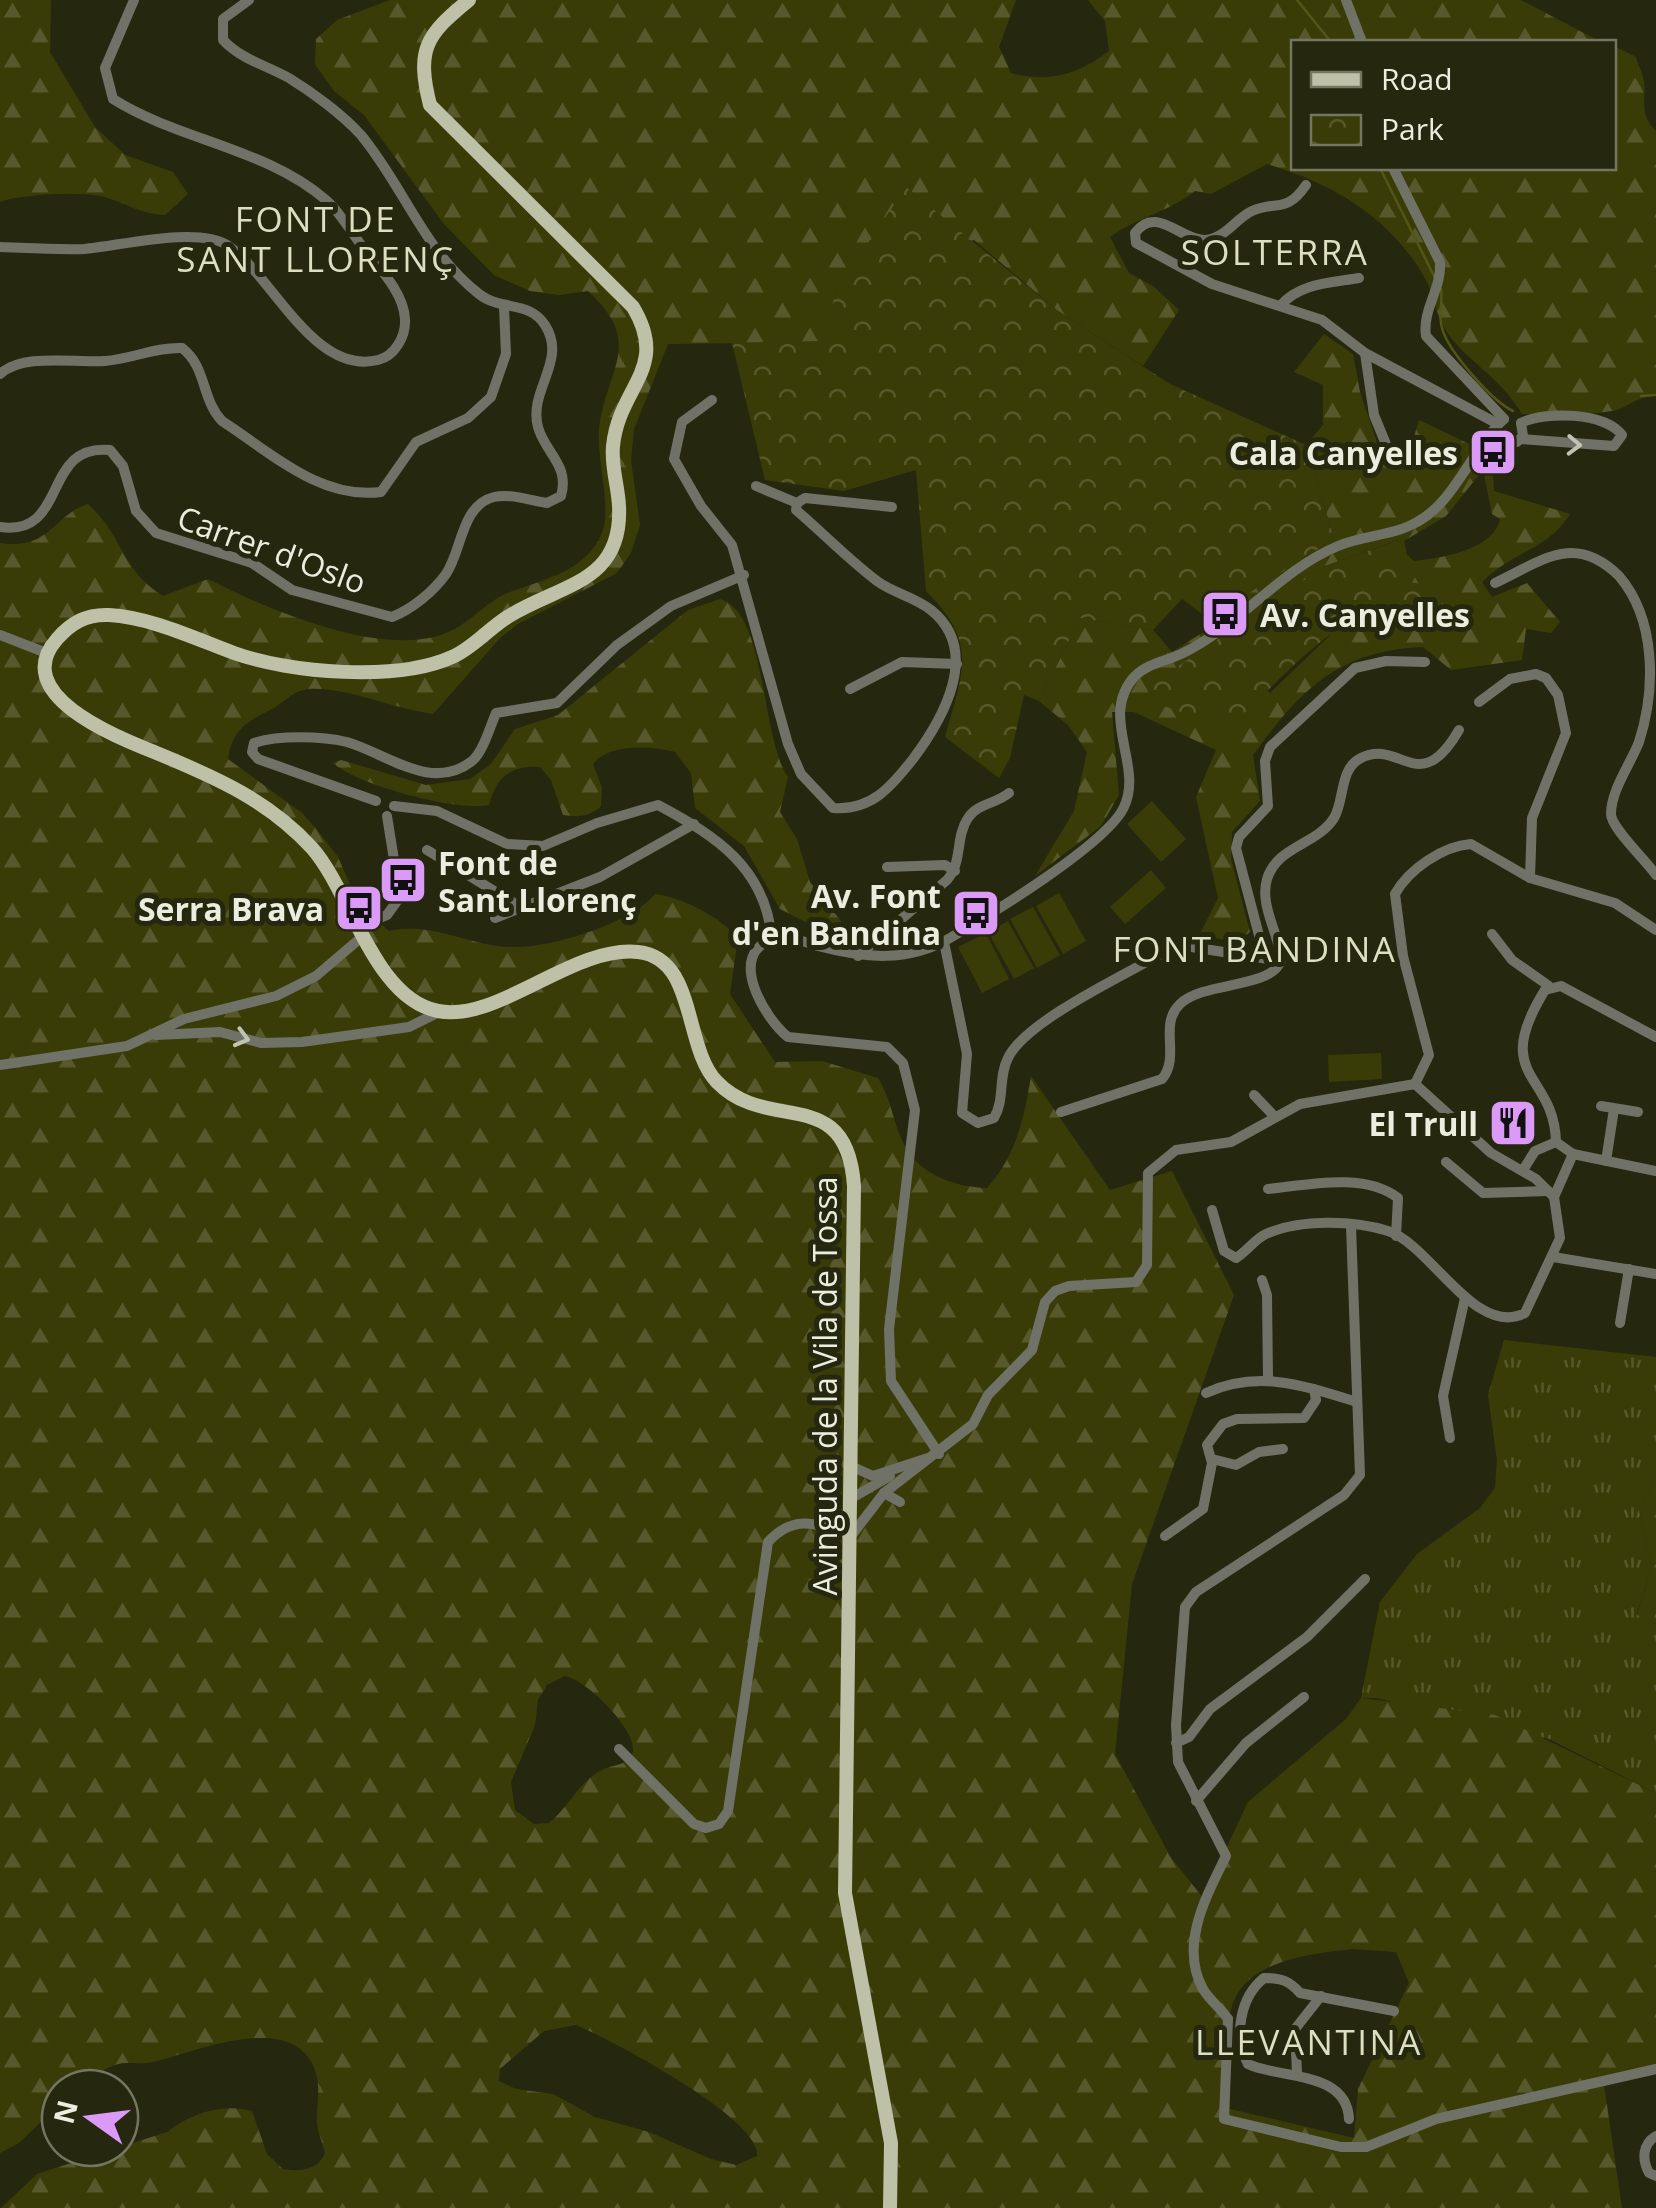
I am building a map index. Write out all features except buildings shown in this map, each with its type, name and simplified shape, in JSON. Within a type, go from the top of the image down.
[{"type":"main road","points":[[438,1012],[400,992],[316,853],[280,817],[257,799],[110,734],[72,711],[54,693],[45,670],[49,654],[75,620],[108,615],[174,631],[243,656],[294,666],[372,672],[421,669],[458,655],[502,620],[604,567],[614,549],[620,508],[612,460],[615,429],[647,362],[648,332],[633,307],[430,105],[422,72],[425,44],[469,0]]},
{"type":"main road","name":"Avinguda de la Vila de Tossa","points":[[438,1012],[482,1006],[611,950],[644,952],[662,959],[676,979],[700,1056],[717,1082],[741,1099],[817,1118],[839,1132],[852,1158],[853,1467],[845,1894],[892,2143],[890,2208]]},
{"type":"street","points":[[0,246],[81,249],[206,238],[227,245],[305,328],[339,356],[380,360],[391,356],[398,344],[405,321],[394,287],[328,201],[218,142],[132,111],[113,99],[105,68],[134,0]]},
{"type":"street","points":[[0,374],[28,360],[49,364],[111,361],[154,350],[182,348],[194,357],[210,408],[222,421],[314,481],[338,492],[381,492],[416,442],[468,418],[491,397],[506,354],[504,307],[482,298],[448,266],[360,134],[289,78],[236,53],[223,40],[223,20],[249,0]]},
{"type":"street","points":[[1346,0],[1361,40]]},
{"type":"street","points":[[1394,170],[1440,262],[1441,278],[1424,323],[1426,336],[1500,423],[1504,443]]},
{"type":"street","points":[[1306,185],[1285,206],[1252,211],[1212,240],[1197,240],[1156,221],[1140,226],[1135,233],[1136,243],[1212,284],[1322,320],[1365,353],[1500,423],[1594,418],[1622,434],[1614,446],[1520,440],[1504,443],[1466,465]]},
{"type":"street","points":[[1280,306],[1292,292],[1302,288],[1359,278]]},
{"type":"street","name":"Carrer d'Oslo","points":[[0,526],[20,529],[39,518],[72,460],[83,451],[110,450],[124,466],[136,511],[156,533],[252,563],[292,590],[378,615],[401,614],[447,573],[469,518],[485,502],[514,497],[548,503],[561,496],[564,476],[539,433],[535,414],[552,363],[553,344],[534,313],[524,307],[504,307]]},
{"type":"street","points":[[1365,353],[1374,415],[1390,454]]},
{"type":"street","points":[[712,400],[682,422],[674,459],[701,506],[732,545],[744,576],[788,744],[801,774],[833,808],[854,810],[891,788],[943,720],[957,664],[942,620],[927,607],[875,580],[796,510],[797,502]]},
{"type":"street","points":[[1520,440],[1521,422]]},
{"type":"street","points":[[939,1454],[891,1380],[888,1329],[915,1110],[902,1064],[887,1047],[788,1038],[760,1001],[750,966],[754,954],[772,940],[792,939],[858,956],[917,952],[944,942],[1026,893],[1117,818],[1128,787],[1118,714],[1132,680],[1142,670],[1204,642],[1320,554],[1420,521],[1500,423]]},
{"type":"street","points":[[756,486],[797,502]]},
{"type":"street","points":[[797,502],[804,498],[892,507]]},
{"type":"street","points":[[1495,584],[1557,554],[1578,552],[1608,564],[1633,593],[1654,648],[1654,676],[1640,741],[1611,814],[1616,826],[1656,875]]},
{"type":"street","points":[[0,1065],[94,1054],[184,1019],[276,996],[316,976],[361,931],[387,916],[400,897],[386,796],[376,801],[258,759],[252,752],[254,743],[267,738],[346,742],[419,772],[457,769],[475,759],[496,713],[557,703],[616,645],[671,606],[744,576]]},
{"type":"street","points":[[0,635],[49,654]]},
{"type":"street","points":[[1265,958],[1236,848],[1239,837],[1268,806],[1265,761],[1270,747],[1356,668],[1386,661],[1425,662]]},
{"type":"street","points":[[850,690],[902,662],[957,664]]},
{"type":"street","points":[[1479,702],[1505,682],[1536,674],[1548,681],[1562,705],[1564,742],[1532,818],[1530,878]]},
{"type":"street","points":[[1061,1112],[1162,1078],[1170,1070],[1170,1022],[1180,1004],[1194,994],[1276,972],[1280,961],[1266,896],[1268,876],[1276,862],[1332,821],[1346,775],[1359,759],[1370,755],[1432,762],[1444,755],[1459,730]]},
{"type":"street","points":[[858,956],[955,871],[966,820],[976,809],[1009,793]]},
{"type":"street","points":[[390,811],[437,812],[507,844],[543,846],[597,823],[658,805],[694,824],[746,866],[766,906],[772,940]]},
{"type":"street","points":[[495,918],[600,877],[694,824]]},
{"type":"street","points":[[1415,1084],[1429,1055],[1396,923],[1398,888],[1428,862],[1465,844],[1478,846],[1530,878],[1615,903],[1656,930]]},
{"type":"street","points":[[428,850],[522,908]]},
{"type":"street","points":[[887,867],[945,864],[955,871]]},
{"type":"street","points":[[1492,934],[1512,960],[1549,986],[1572,991],[1656,1037]]},
{"type":"street","points":[[944,942],[967,1054],[962,1114],[978,1123],[994,1118],[1008,1058],[1040,1022],[1170,949],[1184,946],[1280,961]]},
{"type":"street","points":[[1549,986],[1520,1044],[1528,1076],[1553,1118],[1556,1142],[1574,1154],[1656,1171]]},
{"type":"street","points":[[145,1036],[220,1032],[261,1043],[302,1042],[409,1026],[438,1012]]},
{"type":"street","points":[[619,1749],[694,1824],[706,1828],[720,1824],[728,1812],[768,1542],[783,1526],[801,1520],[852,1536],[884,1493],[973,1424],[988,1395],[1032,1350],[1044,1302],[1054,1292],[1069,1286],[1136,1282],[1147,1264],[1148,1173],[1160,1160],[1176,1150],[1231,1142],[1320,1098],[1415,1084]]},
{"type":"street","points":[[1212,1210],[1224,1251],[1236,1258],[1266,1234],[1305,1224],[1352,1226],[1396,1236],[1466,1298],[1501,1318],[1514,1319],[1524,1313],[1553,1257],[1560,1218],[1551,1194],[1523,1170],[1491,1153],[1415,1084]]},
{"type":"street","points":[[1254,1095],[1276,1117]]},
{"type":"street","points":[[1601,1106],[1638,1112]]},
{"type":"street","points":[[1606,1161],[1614,1109]]},
{"type":"street","points":[[1523,1170],[1535,1151],[1556,1142]]},
{"type":"street","points":[[1551,1194],[1574,1154]]},
{"type":"street","points":[[1446,1162],[1483,1193],[1551,1194]]},
{"type":"street","points":[[1268,1189],[1356,1184],[1389,1191],[1398,1198],[1396,1236]]},
{"type":"street","points":[[1352,1226],[1362,1458],[1355,1484],[1196,1592],[1185,1607],[1178,1762],[1226,1856],[1204,1901],[1193,1961],[1202,1986],[1228,2019],[1224,2120],[1341,2147],[1366,2147],[1436,2119],[1656,2069]]},
{"type":"street","points":[[1553,1257],[1656,1274]]},
{"type":"street","points":[[1620,1323],[1629,1269]]},
{"type":"street","points":[[1262,1280],[1267,1295],[1268,1378]]},
{"type":"street","points":[[1450,1438],[1443,1396],[1466,1298]]},
{"type":"street","points":[[1206,1393],[1226,1384],[1268,1378],[1357,1402]]},
{"type":"street","points":[[1165,1536],[1200,1514],[1212,1459],[1207,1445],[1222,1424],[1237,1419],[1304,1418],[1316,1400],[1314,1389]]},
{"type":"street","points":[[1212,1459],[1236,1464],[1259,1452],[1284,1449]]},
{"type":"street","points":[[853,1467],[873,1476],[939,1454]]},
{"type":"street","points":[[852,1498],[908,1466]]},
{"type":"street","points":[[884,1493],[900,1502]]},
{"type":"street","points":[[1176,1743],[1190,1738],[1210,1709],[1307,1637],[1365,1579]]},
{"type":"street","points":[[1196,1801],[1246,1743],[1304,1697]]},
{"type":"street","points":[[1350,2119],[1349,2109],[1330,2089],[1298,2074],[1262,2072],[1248,2064],[1242,2054],[1241,2018],[1246,1998],[1264,1978],[1290,1982],[1300,1993],[1394,2011]]},
{"type":"street","points":[[1298,2074],[1295,2029],[1321,1996]]},
{"type":"street","points":[[1228,2019],[1241,2018]]},
{"type":"street","points":[[1656,2136],[1645,2148],[1644,2158],[1650,2173],[1656,2176]]},
{"type":"green space","points":[[0,0],[51,0],[50,52],[95,127],[125,155],[173,172],[188,194],[165,215],[82,194],[37,195],[0,202]]},
{"type":"green space","points":[[390,0],[1016,0],[999,47],[1011,73],[1051,77],[1086,66],[1109,51],[1105,21],[1088,0],[1521,0],[1597,40],[1291,40],[1291,170],[1616,170],[1616,47],[1636,57],[1644,82],[1645,113],[1656,131],[1656,396],[1601,413],[1522,414],[1503,389],[1452,339],[1425,278],[1395,237],[1358,205],[1337,193],[1267,164],[1211,194],[1195,191],[1110,237],[1129,273],[1153,286],[1179,310],[1143,366],[1058,311],[974,240],[838,287],[820,342],[668,344],[634,429],[631,461],[640,525],[631,553],[617,573],[518,624],[501,637],[433,714],[349,693],[303,690],[242,728],[228,759],[302,813],[338,857],[358,903],[389,931],[435,931],[495,946],[546,944],[609,924],[644,905],[655,894],[677,899],[711,916],[738,938],[730,994],[775,1062],[822,1061],[878,1078],[907,1150],[936,1176],[961,1185],[987,1188],[1005,1163],[1017,1136],[1031,1076],[1110,1190],[1172,1171],[1234,1295],[1132,1584],[1115,1754],[1170,1856],[1203,1898],[1248,1802],[1346,1719],[1361,1698],[1495,1715],[1656,1793],[1656,2065],[1603,2078],[1622,2208],[1,2208],[37,2174],[56,2168],[140,2168],[140,2141],[218,2109],[252,2111],[267,2154],[283,2169],[307,2168],[318,2163],[325,2153],[317,2124],[318,2086],[312,2063],[299,2048],[281,2040],[260,2038],[109,2068],[40,2068],[40,2123],[19,2143],[0,2153],[0,543],[30,542],[88,504],[138,575],[163,596],[208,579],[261,604],[325,627],[390,640],[420,639],[455,629],[501,596],[575,565],[595,546],[605,521],[599,435],[618,353],[614,324],[588,291],[559,295],[530,291],[494,275],[444,224],[364,115],[334,91],[315,64],[316,39],[337,20]],"holes":[[[565,1676],[585,1686],[619,1719],[633,1752],[623,1763],[592,1776],[549,1823],[534,1824],[515,1810],[511,1782],[535,1725],[538,1700],[547,1685]],[[1352,1949],[1396,1952],[1409,1983],[1358,2089],[1354,2138],[1230,2109],[1228,2028],[1232,2006],[1251,1978],[1300,1957]],[[576,2025],[619,2046],[711,2102],[736,2122],[752,2141],[757,2156],[736,2165],[711,2159],[649,2132],[595,2117],[553,2094],[516,2089],[499,2081],[500,2069],[544,2031]]]},
{"type":"green space","points":[[906,187],[1058,311],[1170,384],[1306,445],[1334,539],[1228,606],[1216,624],[1182,599],[1153,630],[1080,618],[1039,701],[1024,695],[1010,758],[999,778],[945,737],[962,659],[954,627],[926,591],[916,470],[844,491],[765,480],[732,343],[820,341],[838,287]]},
{"type":"green space","points":[[1324,334],[1353,354],[1360,392],[1383,460],[1407,460],[1419,420],[1492,455],[1494,491],[1570,514],[1551,536],[1482,582],[1492,597],[1527,583],[1560,622],[1551,633],[1526,629],[1522,660],[1451,670],[1423,647],[1394,650],[1345,665],[1305,693],[1253,755],[1260,801],[1232,832],[1231,859],[1250,932],[1236,943],[1200,934],[1218,898],[1196,797],[1216,750],[1134,712],[1112,712],[1119,795],[1101,826],[1035,876],[1074,811],[1087,752],[1068,725],[1039,701],[1080,618],[1153,630],[1172,652],[1216,624],[1228,606],[1334,539],[1306,445],[1323,425],[1323,385],[1294,372]],"holes":[[[1483,470],[1492,514],[1500,519],[1496,530],[1465,550],[1414,561],[1407,555],[1404,541],[1446,516]],[[1398,540],[1409,582],[1407,603],[1345,621],[1270,693],[1214,646],[1325,566]]]},
{"type":"green space","points":[[1399,540],[1409,582],[1440,587],[1434,610],[1403,606],[1374,612],[1347,624],[1296,663],[1227,728],[1144,699],[1155,682],[1325,566]]},
{"type":"green space","points":[[720,599],[735,609],[747,627],[755,651],[779,759],[788,777],[780,812],[797,839],[810,882],[849,931],[821,930],[780,909],[744,846],[695,808],[691,773],[675,752],[631,748],[600,757],[593,764],[602,788],[601,806],[579,816],[563,815],[551,780],[540,767],[521,768],[506,775],[489,805],[474,806],[432,801],[385,788],[333,763],[341,760],[426,785],[470,779],[491,764],[515,729],[558,715],[688,610]]},
{"type":"green space","points":[[1152,801],[1186,839],[1161,862],[1127,824]]},
{"type":"green space","points":[[1151,870],[1166,888],[1125,924],[1110,907]]},
{"type":"green space","points":[[1059,893],[1086,941],[1063,954],[1036,906]]},
{"type":"green space","points":[[1033,907],[1060,955],[1037,968],[1010,919]]},
{"type":"green space","points":[[1008,921],[1034,968],[1014,979],[988,932]]},
{"type":"green space","points":[[986,933],[1009,979],[982,993],[958,947]]},
{"type":"green space","points":[[1381,1053],[1382,1079],[1329,1082],[1328,1055]]},
{"type":"green space","points":[[1504,1340],[1656,1357],[1656,1478],[1639,1510],[1652,1567],[1637,1614],[1656,1624],[1656,1793],[1549,1739],[1376,1698],[1361,1698],[1380,1602],[1417,1554],[1480,1508],[1495,1488],[1497,1460],[1488,1395]]},
{"type":"green space","points":[[1656,1478],[1656,1624],[1637,1615],[1652,1567],[1639,1510]]},
{"type":"waterway","points":[[1297,0],[1329,40]]},
{"type":"waterway","points":[[1381,170],[1435,278]]},
{"type":"waterway","points":[[1441,289],[1441,323],[1446,338],[1483,386],[1513,411]]},
{"type":"waterway","points":[[1641,396],[1656,395]]},
{"type":"place","name":"Cala Canyelles","points":[[1493,452]]},
{"type":"place","name":"Av. Canyelles","points":[[1225,614]]},
{"type":"place","name":"Font de Sant Llorenç","points":[[403,880]]},
{"type":"place","name":"Serra Brava","points":[[359,908]]},
{"type":"place","name":"Av. Font d'en Bandina","points":[[976,913]]},
{"type":"place","name":"El Trull","points":[[1513,1123]]},
{"type":"district","name":"FONT DE SANT LLORENÇ","points":[[316,238]]},
{"type":"district","name":"SOLTERRA","points":[[1275,251]]},
{"type":"district","name":"FONT BANDINA","points":[[1255,948]]},
{"type":"district","name":"LLEVANTINA","points":[[1309,2041]]}]
